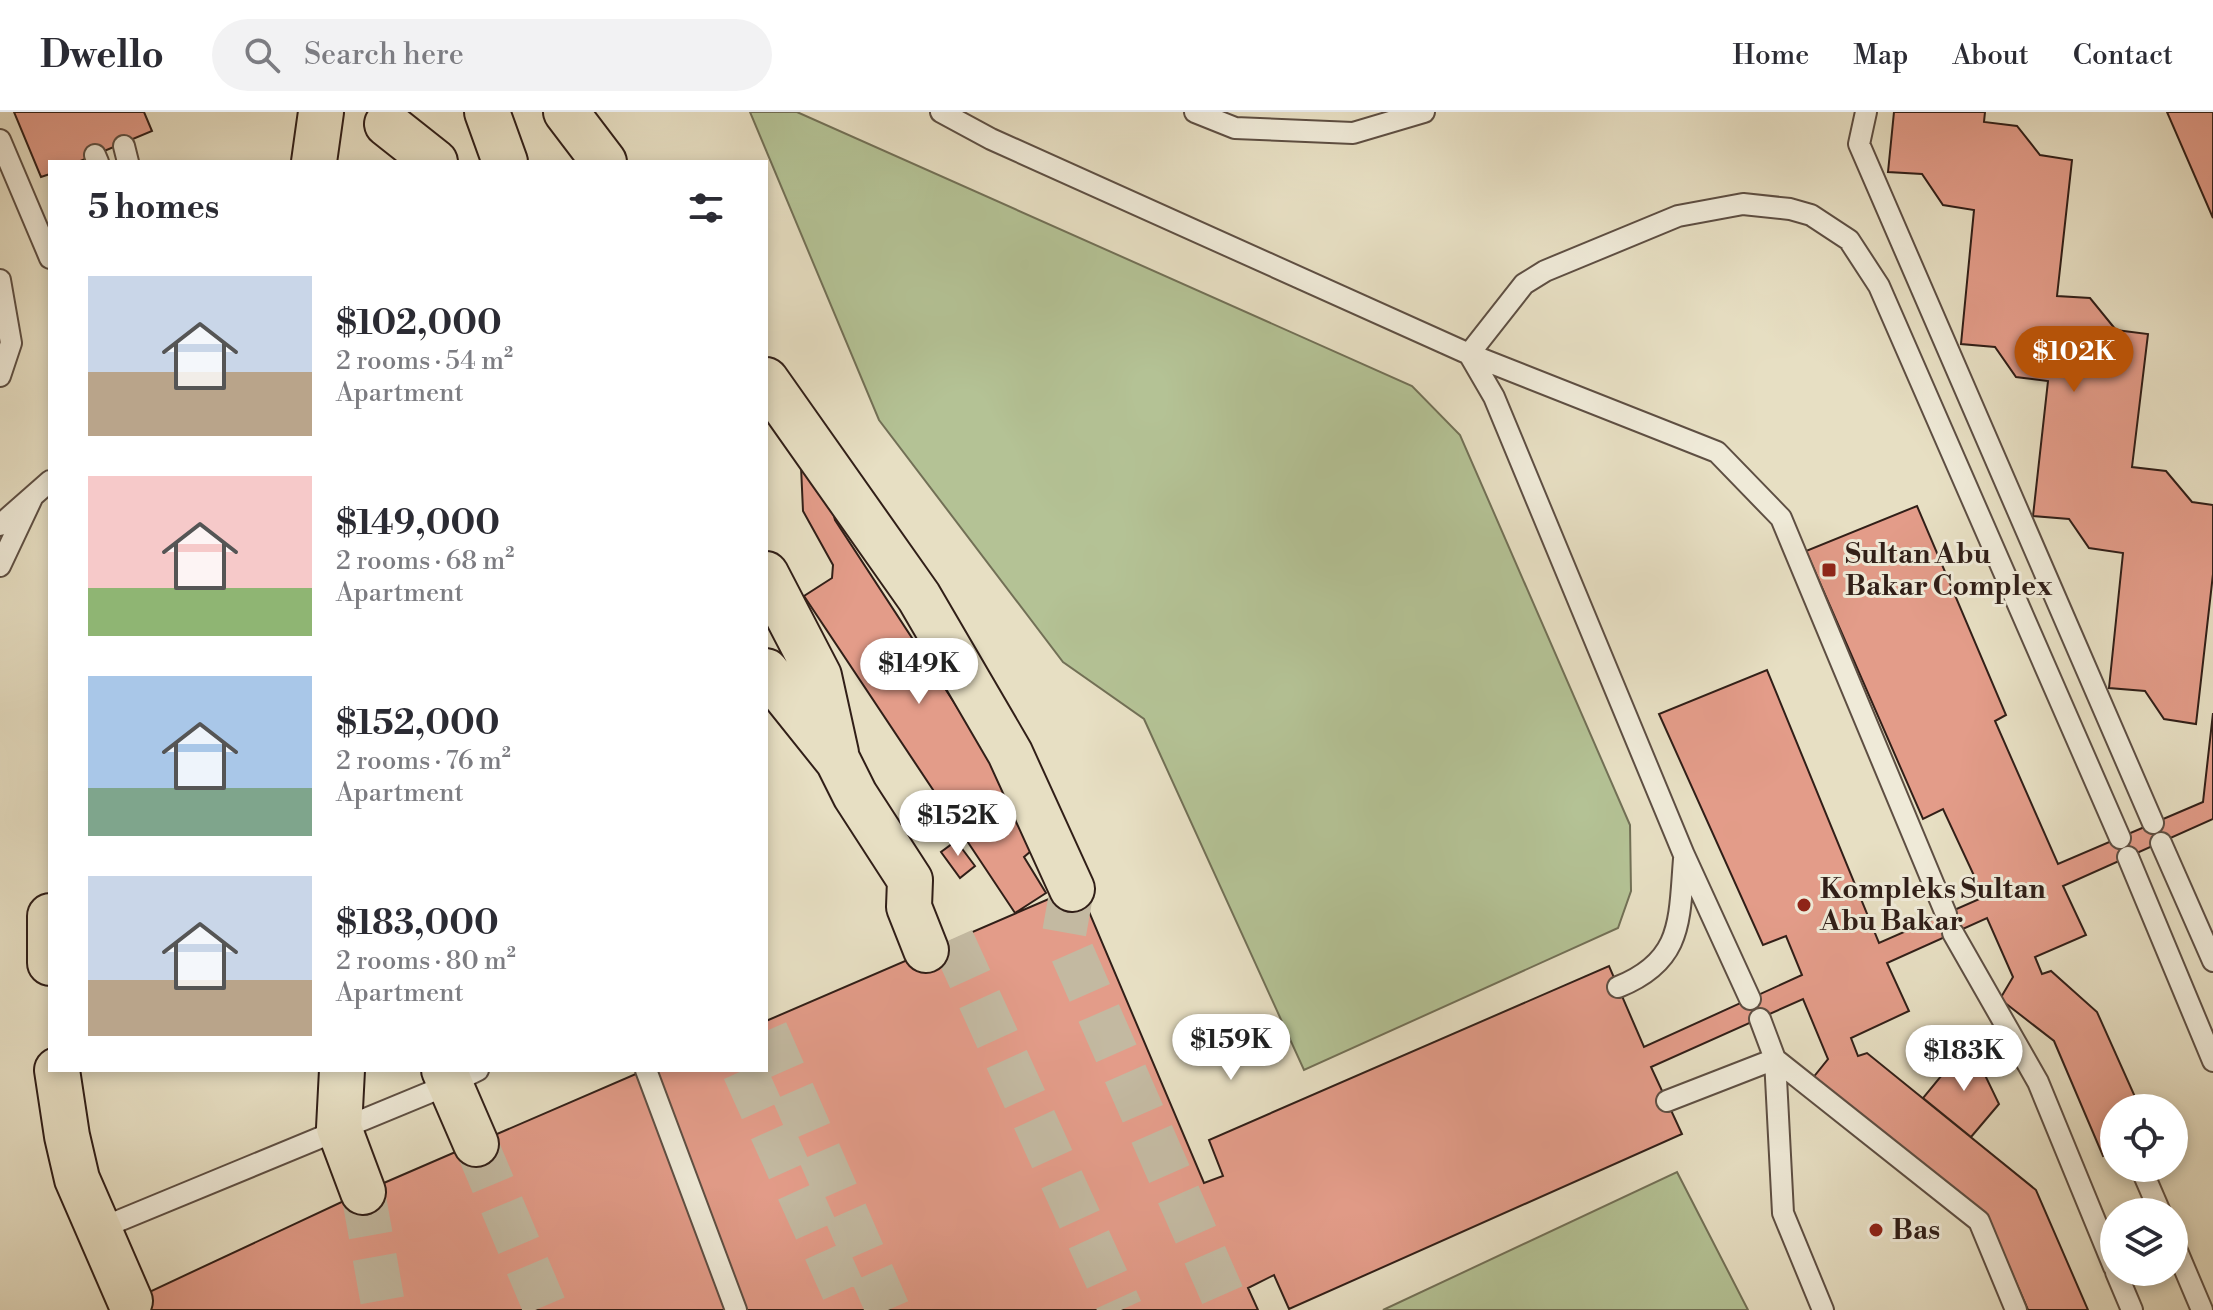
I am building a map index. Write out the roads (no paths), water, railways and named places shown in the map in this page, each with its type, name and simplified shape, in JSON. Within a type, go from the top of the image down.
[{"type":"highway","points":[[314,160],[321,112]]},
{"type":"highway","points":[[487,112],[504,160]]},
{"type":"highway","points":[[566,112],[602,160]]},
{"type":"highway","points":[[387,133],[432,160]]},
{"type":"highway","points":[[768,383],[919,597],[1010,753],[1072,889]]},
{"type":"highway","points":[[768,578],[819,676],[838,761]]},
{"type":"highway","points":[[768,674],[838,761],[855,795],[910,880],[909,907],[939,944]]},
{"type":"highway","points":[[57,1072],[64,1123],[77,1179],[130,1301]]},
{"type":"highway","points":[[342,1072],[339,1128],[363,1192]]},
{"type":"highway","points":[[457,1075],[476,1144]]},
{"type":"lane","points":[[941,112],[991,139],[1469,354],[1717,452],[1781,518],[1950,923],[2038,1082],[2100,1233]]},
{"type":"lane","points":[[1195,112],[1235,128],[1353,133],[1424,112]]},
{"type":"lane","points":[[1866,112],[1859,144],[2153,823]]},
{"type":"lane","points":[[0,140],[48,253]]},
{"type":"lane","points":[[1469,354],[1524,284],[1545,271],[1678,216],[1743,204],[1790,209],[1811,215],[1849,240],[1879,286],[2124,848],[2213,1061]]},
{"type":"lane","points":[[0,280],[11,343],[0,376]]},
{"type":"lane","points":[[1469,354],[1494,397],[1684,855],[1750,999]]},
{"type":"lane","points":[[0,525],[48,483]]},
{"type":"lane","points":[[0,566],[33,496]]},
{"type":"lane","points":[[2161,843],[2213,961]]},
{"type":"lane","points":[[1618,987],[1641,978],[1669,950],[1680,914],[1684,855]]},
{"type":"lane","points":[[1760,1019],[1775,1059],[1783,1213],[1823,1310]]},
{"type":"lane","points":[[1667,1101],[1775,1059]]},
{"type":"lane","points":[[1775,1059],[1979,1221],[2016,1310]]},
{"type":"lane","points":[[647,1072],[736,1310]]},
{"type":"lane","points":[[99,1229],[457,1075]]},
{"type":"lane","points":[[2188,1277],[2202,1310]]},
{"type":"lane","points":[[2122,1286],[2132,1310]]},
{"type":"tunnel","points":[[1072,889],[1064,934],[1229,1310]]},
{"type":"tunnel","points":[[952,939],[1121,1310]]},
{"type":"tunnel","points":[[768,1036],[888,1310]]},
{"type":"tunnel","points":[[745,1072],[852,1310]]},
{"type":"tunnel","points":[[476,1144],[546,1310]]},
{"type":"tunnel","points":[[363,1192],[384,1310]]},
{"type":"place","name":"Sultan Abu Bakar Complex","points":[[1829,570]]},
{"type":"place","name":"Kompleks Sultan Abu Bakar","points":[[1804,905]]},
{"type":"place","name":"Bas","points":[[1876,1230]]}]
